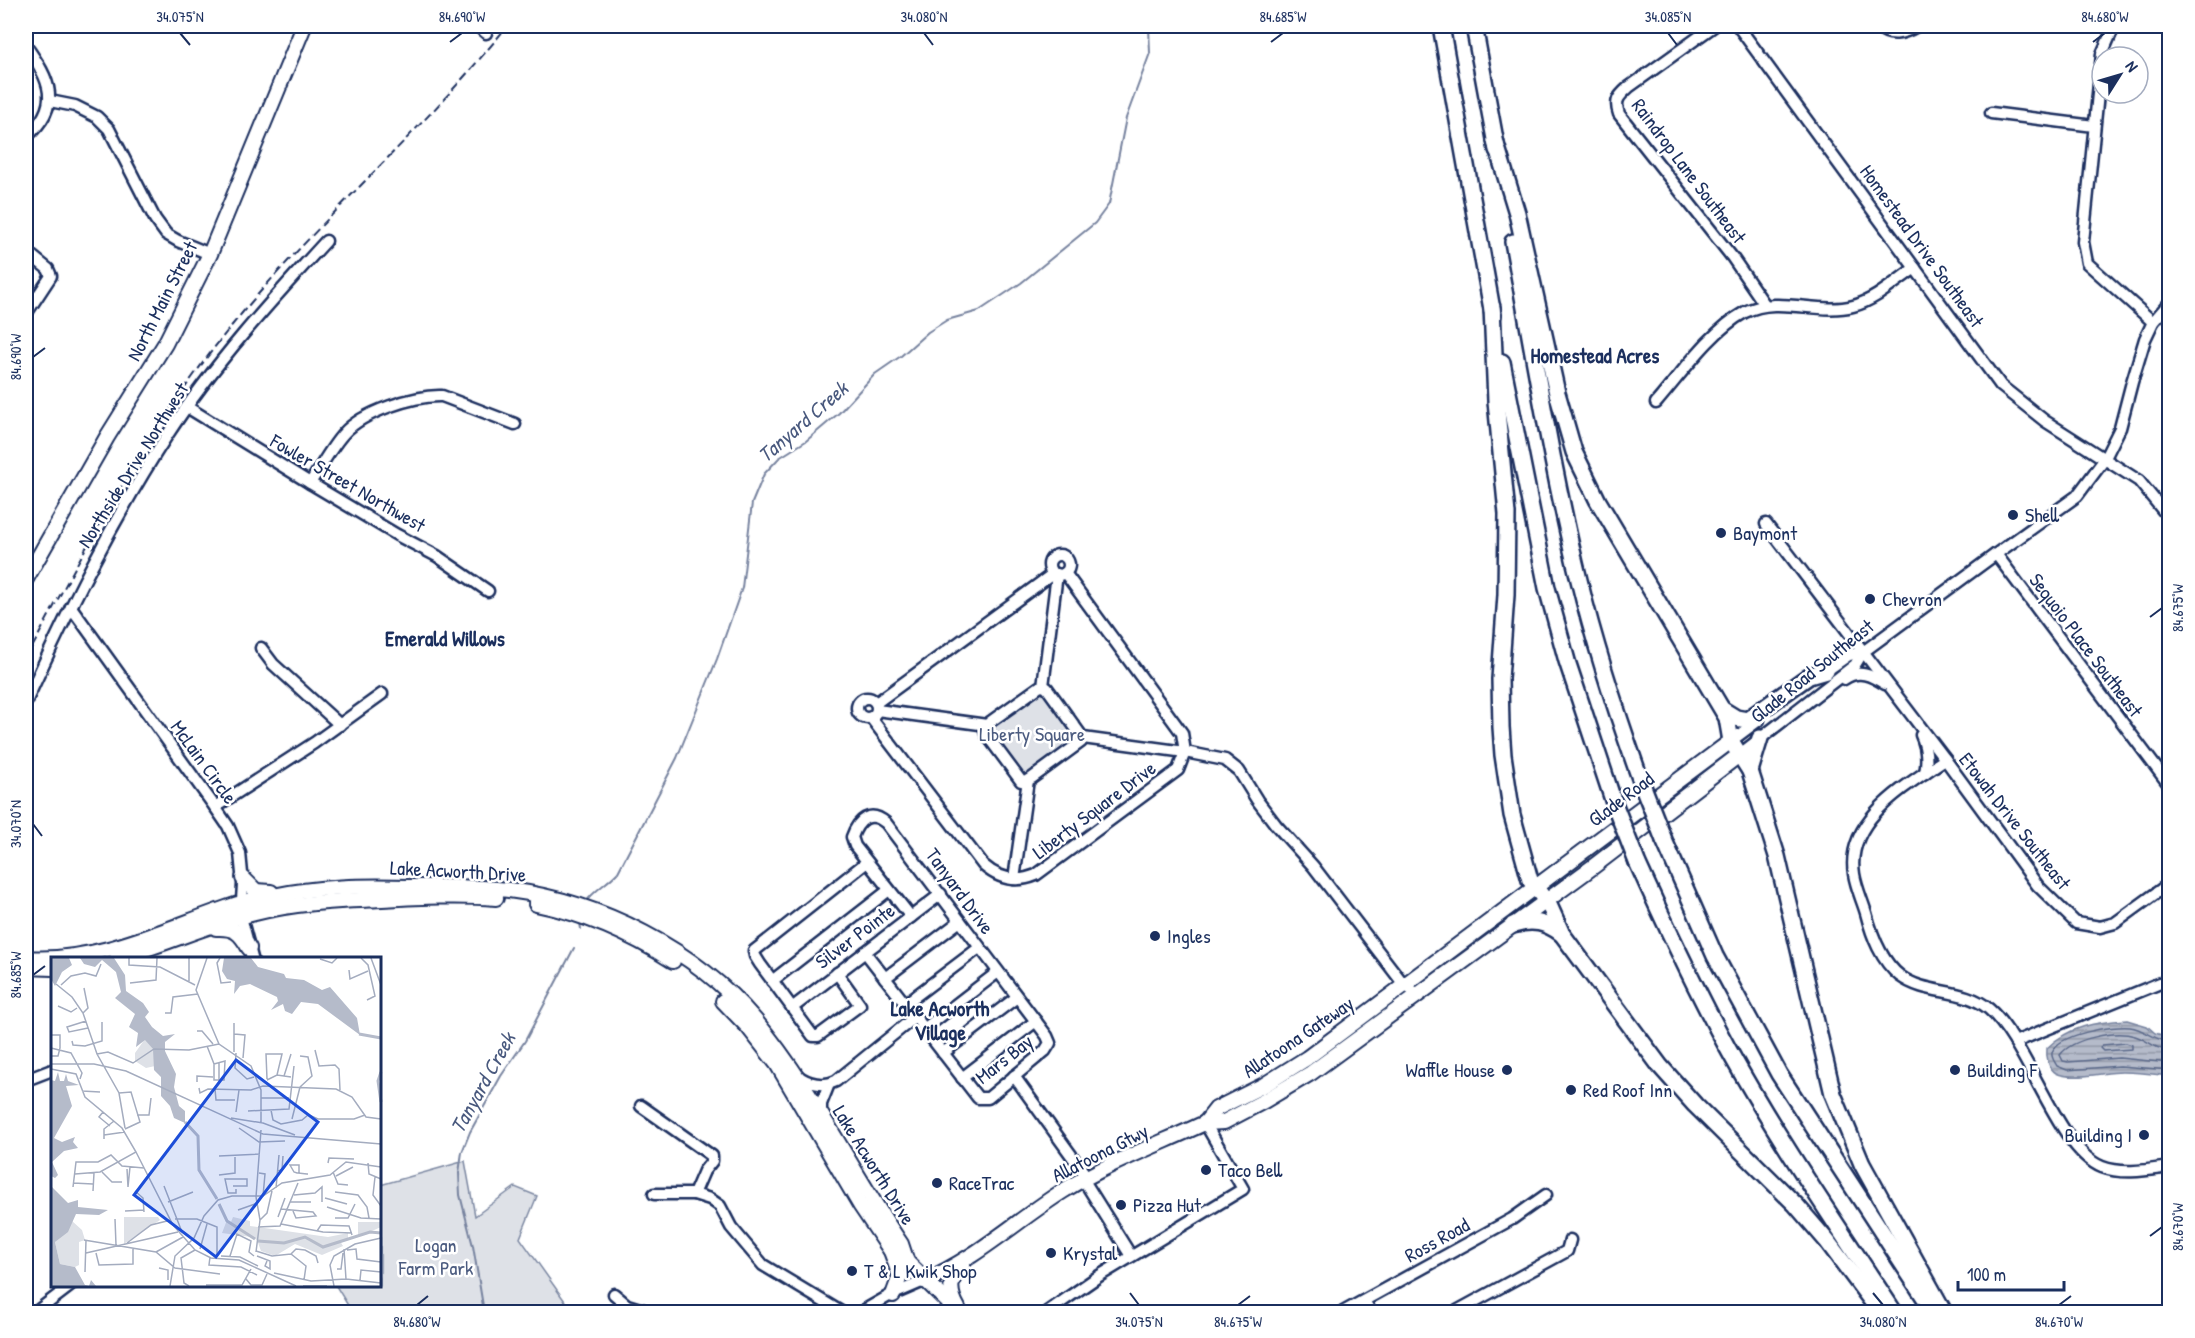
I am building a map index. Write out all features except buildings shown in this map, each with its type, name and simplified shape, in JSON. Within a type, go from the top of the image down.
[{"type":"highway","points":[[1441,26],[1492,307],[1547,588],[1570,672],[1614,803],[1637,862],[1687,970],[1727,1048],[1783,1142],[1894,1312]]},
{"type":"highway","points":[[1474,26],[1566,522],[1601,663],[1642,784],[1715,956],[1779,1074],[1934,1312]]},
{"type":"highway","points":[[1495,141],[1517,213],[1557,393],[1574,452],[1598,501],[1730,724],[1731,741],[1750,771],[1785,883],[1833,1094],[1862,1164],[1944,1312]]},
{"type":"highway","points":[[1492,307],[1496,401],[1508,514],[1507,576],[1499,702],[1504,765],[1512,815],[1530,880],[1546,901],[1562,934],[1660,1066],[1695,1105],[1796,1205],[1845,1264],[1880,1312]]},
{"type":"highway","points":[[1723,710],[1737,718],[1747,720],[1809,676],[1826,671]]},
{"type":"highway","points":[[1750,771],[1767,734]]},
{"type":"highway","points":[[1514,925],[1538,921],[1562,934]]},
{"type":"main road","name":"North Main Street","points":[[26,577],[107,437],[165,344],[210,254],[304,26]]},
{"type":"main road","name":"Glade Road","points":[[1536,888],[1731,741]]},
{"type":"main road","name":"Glade Road Southeast","points":[[1716,773],[1739,755]]},
{"type":"main road","name":"Glade Road","points":[[1546,901],[1716,773]]},
{"type":"main road","points":[[243,878],[256,891],[288,892]]},
{"type":"main road","name":"Lake Acworth Drive","points":[[26,958],[74,956],[100,950],[242,902],[288,892],[327,888],[509,890],[592,920],[623,928],[672,949],[714,981],[753,1017],[795,1073],[901,1244],[907,1262]]},
{"type":"main road","name":"Allatoona Gateway","points":[[1205,1123],[1216,1109],[1288,1071],[1536,888]]},
{"type":"main road","name":"Lake Acworth Drive","points":[[120,957],[202,929],[282,907],[396,898],[486,897],[541,900]]},
{"type":"main road","points":[[1419,994],[1546,901]]},
{"type":"main road","name":"Lake Acworth Drive","points":[[623,928],[686,970],[719,997],[748,1027],[789,1082],[860,1205],[891,1251],[907,1262],[924,1281],[959,1312]]},
{"type":"main road","points":[[202,929],[233,929],[242,936],[250,953]]},
{"type":"main road","points":[[26,967],[51,968]]},
{"type":"main road","name":"Allatoona Gateway","points":[[1205,1123],[1224,1122],[1264,1101],[1311,1072],[1419,994]]},
{"type":"main road","name":"Allatoona Gtwy","points":[[924,1281],[969,1257],[1085,1178],[1205,1123]]},
{"type":"main road","points":[[891,1251],[900,1276],[893,1295]]},
{"type":"main road","points":[[959,1312],[950,1293],[950,1287],[958,1269],[969,1257]]},
{"type":"street","name":"Raindrop Lane Southeast","points":[[1714,26],[1629,87],[1618,96],[1616,105],[1619,114],[1732,257],[1765,305]]},
{"type":"street","name":"Homestead Drive Southeast","points":[[1738,26],[2001,386],[2044,421],[2139,481],[2169,519]]},
{"type":"street","points":[[1877,26],[1886,33],[1900,34],[1917,26]]},
{"type":"street","points":[[2120,26],[2112,31],[2102,54],[2083,242],[2087,263],[2153,322]]},
{"type":"street","points":[[26,46],[42,69],[50,101],[43,117],[26,137]]},
{"type":"street","points":[[50,101],[75,105],[97,117],[110,129],[155,219],[166,234],[210,254]]},
{"type":"street","points":[[1991,113],[2094,126]]},
{"type":"street","name":"Northside Drive Northwest","points":[[26,702],[99,553],[187,407],[264,308],[326,241]]},
{"type":"street","points":[[26,314],[51,276],[48,269],[32,256]]},
{"type":"street","points":[[1656,403],[1716,334],[1746,312],[1765,305],[1820,308],[1852,306],[1869,300],[1915,268]]},
{"type":"street","name":"Glade Road Southeast","points":[[1739,755],[1855,665],[1863,652],[2077,496],[2104,460],[2120,428],[2145,339],[2153,322],[2169,302]]},
{"type":"street","points":[[310,483],[340,437],[351,426],[371,415],[411,399],[431,395],[442,396],[515,424]]},
{"type":"street","name":"Fowler Street Northwest","points":[[187,407],[397,535],[437,556],[488,591]]},
{"type":"street","name":"Etowah Drive Southeast","points":[[1766,524],[1892,688],[2038,886],[2076,923],[2100,927],[2115,923],[2169,883]]},
{"type":"street","name":"Sequoio Place Southeast","points":[[1996,554],[2169,786]]},
{"type":"street","points":[[1043,686],[1059,573]]},
{"type":"street","points":[[875,710],[1059,573]]},
{"type":"street","points":[[1059,573],[1182,733],[1185,752]]},
{"type":"street","name":"McLain Circle","points":[[71,607],[215,807],[235,840],[240,853],[243,878],[241,917],[250,953]]},
{"type":"street","points":[[261,648],[273,664],[340,725]]},
{"type":"street","points":[[1731,741],[1849,655],[1863,652]]},
{"type":"street","points":[[1767,734],[1853,674],[1872,676],[1892,688]]},
{"type":"street","points":[[875,710],[987,725],[1043,686]]},
{"type":"street","points":[[1043,686],[1047,688],[1083,738],[1225,760],[1239,771],[1263,809],[1313,866],[1405,986],[1419,994]]},
{"type":"street","points":[[215,807],[340,725],[382,694]]},
{"type":"street","points":[[875,710],[983,865],[998,876],[1014,879],[1028,780]]},
{"type":"street","points":[[1910,713],[1926,746],[1925,773]]},
{"type":"street","points":[[987,725],[986,734],[1021,781],[1028,780],[1081,742],[1083,738]]},
{"type":"street","name":"Liberty Square Drive","points":[[1014,879],[1026,879],[1036,875],[1178,770],[1185,752]]},
{"type":"street","points":[[1945,759],[1884,802],[1870,818],[1854,852],[1854,873],[1869,923],[1884,960],[1901,976],[1923,988],[1967,996],[1989,1010],[2015,1042],[2063,1127],[2083,1156],[2103,1167],[2130,1172],[2169,1167]]},
{"type":"street","name":"Tanyard Drive","points":[[867,862],[855,846],[852,837],[859,823],[870,816],[877,816],[886,823],[941,894],[1050,1043]]},
{"type":"street","points":[[837,973],[860,1005],[818,1036],[813,1036],[760,964],[754,951],[867,862],[911,917]]},
{"type":"street","points":[[772,981],[889,890]]},
{"type":"street","name":"Silver Pointe","points":[[792,1008],[941,894]]},
{"type":"street","points":[[885,978],[960,921]]},
{"type":"street","points":[[905,1004],[979,948]]},
{"type":"street","points":[[865,952],[962,1078],[1036,1021]]},
{"type":"street","points":[[924,1029],[998,972]]},
{"type":"street","points":[[2015,1042],[2169,979]]},
{"type":"street","points":[[943,1053],[1017,997]]},
{"type":"street","points":[[795,1073],[807,1082],[830,1084],[842,1078],[915,1017]]},
{"type":"street","points":[[2001,1025],[2023,1035],[2031,1036]]},
{"type":"street","name":"Mars Bay","points":[[962,1078],[978,1098],[988,1098],[1046,1052],[1050,1043]]},
{"type":"street","points":[[26,1080],[51,1070]]},
{"type":"street","points":[[1014,1076],[1085,1178],[1131,1256]]},
{"type":"street","points":[[821,1116],[821,1104],[830,1084]]},
{"type":"street","points":[[641,1106],[712,1156],[712,1161],[704,1171],[694,1194]]},
{"type":"street","points":[[1047,1312],[1099,1276],[1243,1189],[1205,1123]]},
{"type":"street","points":[[654,1194],[694,1194],[710,1199],[720,1206],[731,1227],[764,1265],[840,1312]]},
{"type":"street","name":"Ross Road","points":[[1343,1312],[1512,1219],[1546,1195]]},
{"type":"street","points":[[1455,1312],[1567,1251],[1570,1240]]},
{"type":"street","name":"Allatoona Gtwy","points":[[861,1312],[924,1281]]},
{"type":"street","points":[[36,1312],[69,1287]]},
{"type":"street","points":[[614,1294],[627,1305],[650,1312]]},
{"type":"street","points":[[1364,1301],[1371,1312]]},
{"type":"green space","name":"Liberty Square","points":[[1041,692],[1045,693],[1076,734],[1075,738],[1028,775],[1021,775],[991,735],[992,727]]},
{"type":"green space","name":"Logan Farm Park","points":[[465,1161],[475,1216],[515,1187],[537,1196],[520,1238],[567,1304],[565,1312],[352,1312],[337,1287],[381,1287],[381,1185]]},
{"type":"water","points":[[2127,1020],[2147,1026],[2155,1033],[2169,1037],[2169,1076],[2122,1072],[2071,1076],[2056,1073],[2049,1065],[2047,1048],[2065,1035],[2084,1026]]},
{"type":"waterway","name":"Tanyard Creek","points":[[585,903],[618,872],[677,758],[717,659],[742,588],[752,503],[764,474],[779,458],[806,441],[839,413],[875,374],[901,356],[928,332],[947,320],[979,311],[1021,283],[1095,223],[1109,204],[1126,118],[1150,53],[1149,26]]},
{"type":"waterway","name":"Tanyard Creek","points":[[580,923],[581,929]]},
{"type":"waterway","name":"Tanyard Creek","points":[[484,1312],[473,1246],[460,1195],[459,1173],[462,1152],[470,1132],[501,1076],[525,1041],[574,948]]},
{"type":"railway","points":[[26,659],[125,480],[180,394],[210,353],[274,276],[443,100],[507,26]]},
{"type":"place","name":"Shell","points":[[2013,515]]},
{"type":"place","name":"Baymont","points":[[1721,533]]},
{"type":"place","name":"Chevron","points":[[1870,599]]},
{"type":"place","name":"Ingles","points":[[1155,936]]},
{"type":"place","name":"Waffle House","points":[[1507,1070]]},
{"type":"place","name":"Building F","points":[[1955,1070]]},
{"type":"place","name":"Red Roof Inn","points":[[1571,1090]]},
{"type":"place","name":"Building I","points":[[2144,1135]]},
{"type":"place","name":"Taco Bell","points":[[1206,1170]]},
{"type":"place","name":"RaceTrac","points":[[937,1183]]},
{"type":"place","name":"Pizza Hut","points":[[1121,1205]]},
{"type":"place","name":"Krystal","points":[[1051,1253]]},
{"type":"place","name":"T & L Kwik Shop","points":[[852,1271]]},
{"type":"district","name":"Homestead Acres","points":[[1595,356]]},
{"type":"district","name":"Emerald Willows","points":[[445,639]]},
{"type":"district","name":"Lake Acworth Village","points":[[940,1021]]}]
